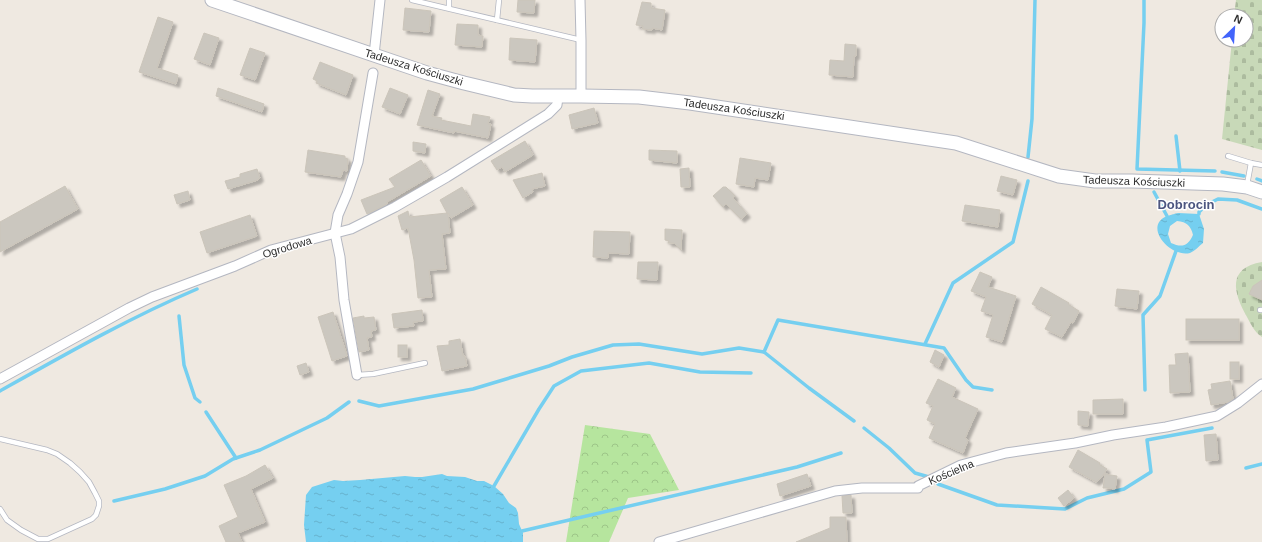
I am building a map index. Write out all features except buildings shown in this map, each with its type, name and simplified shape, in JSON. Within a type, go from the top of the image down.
[{"type":"street","points":[[374,55],[380,0]]},
{"type":"street","points":[[580,0],[581,96]]},
{"type":"street","name":"Tadeusza Kościuszki","points":[[218,1],[427,73],[498,92],[558,97],[639,97],[690,103],[956,143],[1051,174],[1066,177],[1095,181],[1223,184],[1247,187],[1262,192]]},
{"type":"street","points":[[357,375],[344,300],[340,257],[335,233],[338,215],[358,162],[373,73]]},
{"type":"street","name":"Ogrodowa","points":[[0,379],[130,308],[152,298],[235,266],[271,250],[351,229],[395,207],[453,174],[548,114],[557,105],[558,97]]},
{"type":"street","name":"Kościelna","points":[[659,542],[835,491],[862,488],[918,488],[918,486],[961,465],[1006,453],[1075,443],[1113,434],[1166,427],[1217,416],[1262,384]]},
{"type":"lane","points":[[412,0],[581,40]]},
{"type":"lane","points":[[449,0],[449,8]]},
{"type":"lane","points":[[496,20],[499,0]]},
{"type":"lane","points":[[1228,156],[1262,165]]},
{"type":"lane","points":[[1247,187],[1251,163]]},
{"type":"lane","points":[[357,375],[373,374],[426,363]]},
{"type":"lane","points":[[0,439],[47,450],[70,462],[89,482],[99,500],[98,511],[92,519],[43,540],[21,530],[7,520],[0,509]]},
{"type":"green space","points":[[1236,0],[1262,0],[1262,150],[1222,139],[1231,48],[1254,48],[1254,8],[1235,8]]},
{"type":"green space","points":[[1262,262],[1262,337],[1253,328],[1242,308],[1236,290],[1236,282],[1238,275],[1243,270],[1251,265]]},
{"type":"green space","points":[[585,425],[650,434],[679,490],[628,498],[609,542],[566,542]]},
{"type":"water","points":[[1178,213],[1199,214],[1204,229],[1203,243],[1190,253],[1175,251],[1168,247],[1159,235],[1157,228],[1159,222],[1165,217]],"holes":[[[1177,221],[1186,223],[1191,229],[1193,235],[1187,244],[1181,246],[1171,243],[1168,234],[1170,226]]]},
{"type":"water","points":[[442,474],[484,481],[494,486],[503,494],[509,503],[516,508],[519,524],[523,533],[523,542],[306,542],[304,525],[306,495],[312,487],[334,480],[343,481],[405,476],[422,477]]},
{"type":"waterway","points":[[1028,157],[1032,119],[1035,0]]},
{"type":"waterway","points":[[1144,0],[1137,169],[1215,171]]},
{"type":"waterway","points":[[1176,136],[1180,171]]},
{"type":"waterway","points":[[1222,172],[1244,176]]},
{"type":"waterway","points":[[1257,179],[1262,181]]},
{"type":"waterway","points":[[925,344],[953,283],[1013,242],[1028,181]]},
{"type":"waterway","points":[[1154,192],[1167,216]]},
{"type":"waterway","points":[[1199,214],[1199,212],[1206,205],[1218,199],[1237,200],[1262,209]]},
{"type":"waterway","points":[[1145,390],[1143,315],[1160,296],[1176,251]]},
{"type":"waterway","points":[[0,391],[122,325],[197,289]]},
{"type":"waterway","points":[[179,316],[184,365],[195,398],[200,402]]},
{"type":"waterway","points":[[764,352],[778,320],[944,348],[966,380],[973,387],[992,390]]},
{"type":"waterway","points":[[359,401],[379,406],[473,389],[613,345],[639,344],[702,354],[739,348],[764,352],[854,421]]},
{"type":"waterway","points":[[494,486],[554,386],[581,371],[649,363],[700,372],[751,373]]},
{"type":"waterway","points":[[114,501],[165,489],[205,476],[233,459],[260,450],[327,418],[349,402]]},
{"type":"waterway","points":[[206,412],[236,458]]},
{"type":"waterway","points":[[864,428],[889,448],[915,473],[929,477]]},
{"type":"waterway","points":[[938,484],[997,505],[1065,509],[1087,498],[1124,489],[1151,472],[1147,440],[1212,428]]},
{"type":"waterway","points":[[522,531],[797,467],[841,453]]},
{"type":"waterway","points":[[1246,468],[1262,464]]},
{"type":"district","name":"Dobrocin","points":[[1186,204]]}]
